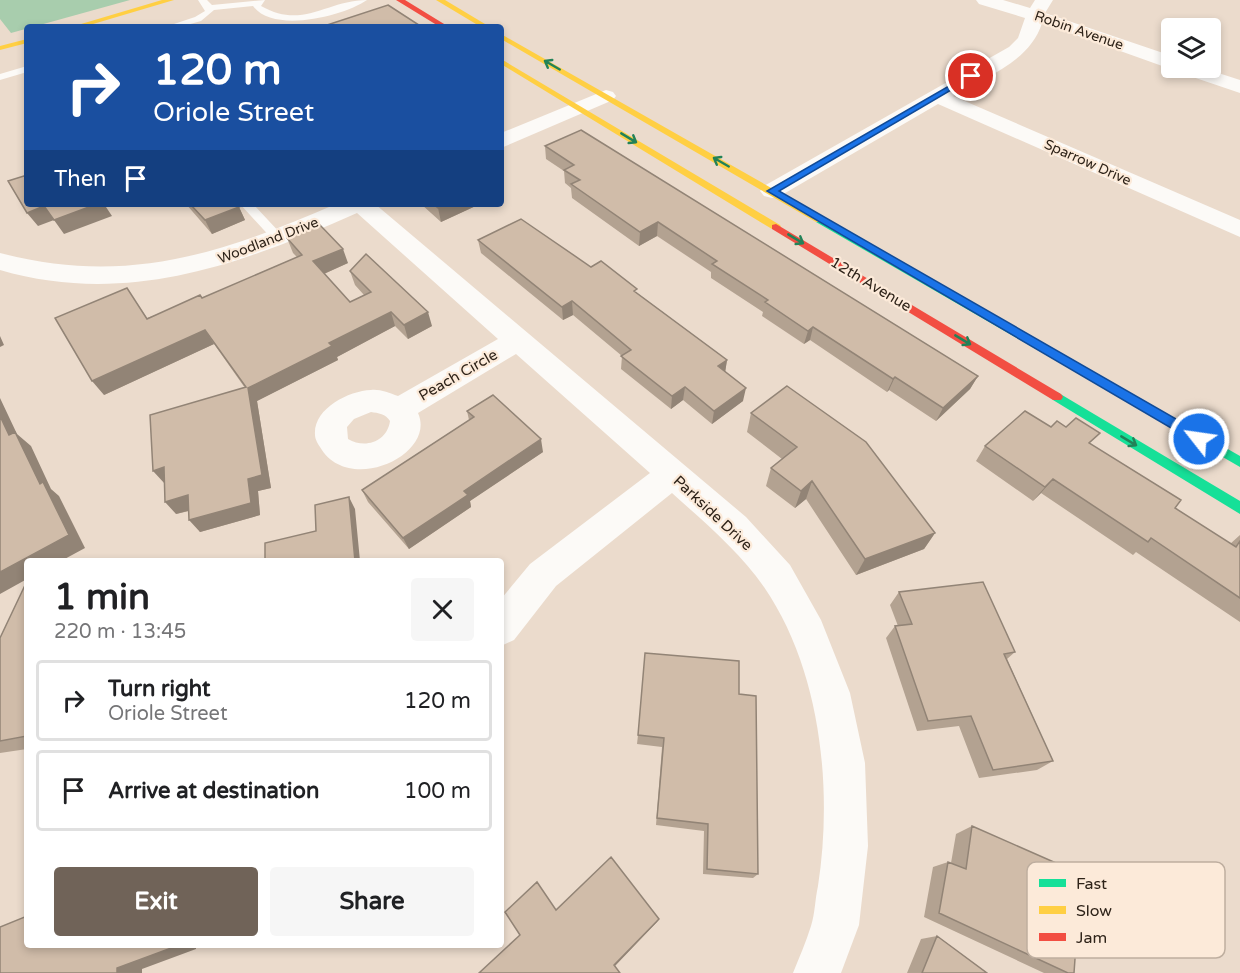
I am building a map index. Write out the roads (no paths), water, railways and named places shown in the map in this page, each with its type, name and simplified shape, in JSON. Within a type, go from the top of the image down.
[{"type":"street","points":[[86,24],[170,0]]},
{"type":"street","points":[[400,0],[440,24]]},
{"type":"street","points":[[440,0],[481,24]]},
{"type":"street","name":"Robin Avenue","points":[[985,0],[1039,8],[1161,58]]},
{"type":"street","points":[[772,191],[1016,51],[1031,35],[1039,8]]},
{"type":"street","name":"12th Avenue","points":[[504,38],[1240,462]]},
{"type":"street","points":[[0,48],[24,42]]},
{"type":"street","name":"12th Avenue","points":[[504,62],[1240,508]]},
{"type":"street","points":[[1217,78],[1239,85]]},
{"type":"street","points":[[504,140],[606,96]]},
{"type":"street","name":"Sparrow Drive","points":[[936,96],[1240,229]]},
{"type":"street","name":"Woodland Drive","points":[[0,262],[42,272],[93,276],[143,274],[227,258],[352,207]]},
{"type":"street","name":"Parkside Drive","points":[[363,207],[734,527],[777,576],[808,632],[830,693],[844,763],[846,846],[835,925],[817,973]]},
{"type":"street","name":"Peach Circle","points":[[399,409],[518,340]]},
{"type":"street","points":[[504,624],[543,575],[672,474]]},
{"type":"lane","points":[[202,0],[210,8]]},
{"type":"lane","points":[[210,8],[259,1],[257,7],[270,17],[290,21],[363,0]]},
{"type":"lane","points":[[180,24],[206,16],[210,8]]},
{"type":"lane","points":[[0,78],[24,70]]},
{"type":"lane","points":[[249,207],[278,238]]}]
